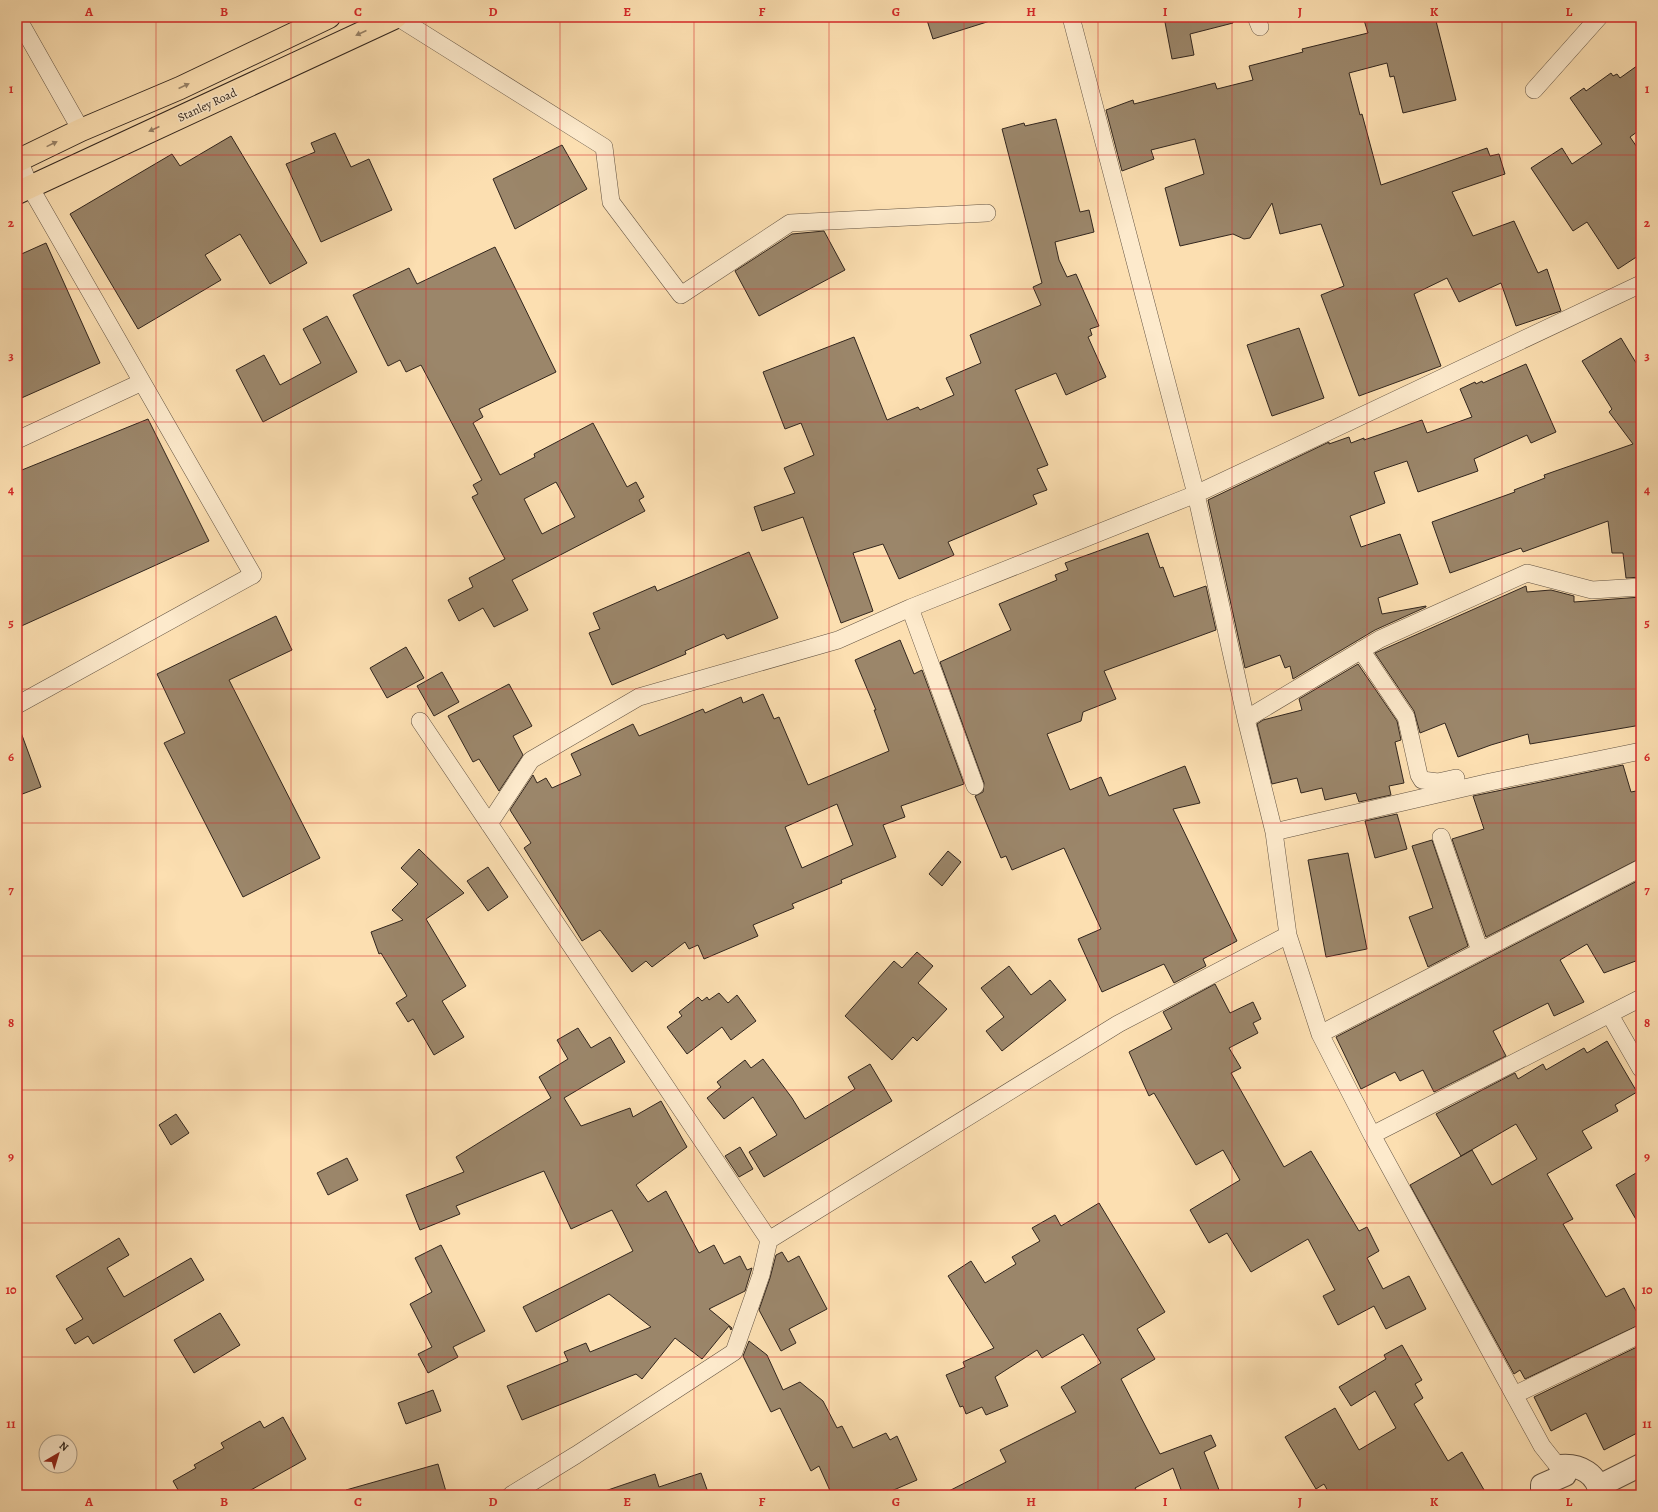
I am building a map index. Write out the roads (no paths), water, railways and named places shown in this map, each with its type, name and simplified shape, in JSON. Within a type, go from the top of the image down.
[{"type":"main road","points":[[18,160],[80,130],[180,88],[329,17]]},
{"type":"main road","name":"Stanley Road","points":[[23,190],[397,17]]},
{"type":"street","points":[[17,17],[80,130]]},
{"type":"street","points":[[397,17],[604,147],[611,202],[681,295],[790,223],[987,213]]},
{"type":"street","points":[[1071,17],[1196,494],[1246,719],[1274,832],[1288,935],[1320,1034],[1372,1135],[1542,1446],[1565,1475]]},
{"type":"street","points":[[1534,90],[1599,17]]},
{"type":"street","points":[[17,705],[253,575],[142,382],[23,190],[18,160]]},
{"type":"street","points":[[489,824],[531,760],[639,698],[838,640],[910,608],[1196,494],[1641,284]]},
{"type":"street","points":[[17,440],[142,382]]},
{"type":"street","points":[[1246,719],[1380,638],[1527,573],[1592,590],[1641,587]]},
{"type":"street","points":[[910,608],[975,786]]},
{"type":"street","points":[[1361,650],[1406,718],[1419,775],[1422,780],[1438,782],[1625,744]]},
{"type":"street","points":[[420,721],[770,1240]]},
{"type":"street","points":[[1274,832],[1490,782],[1641,751]]},
{"type":"street","points":[[1441,837],[1480,951]]},
{"type":"street","points":[[1320,1034],[1641,868]]},
{"type":"street","points":[[511,1495],[576,1455],[734,1352],[761,1275],[770,1240],[1118,1024],[1288,935]]},
{"type":"street","points":[[1372,1135],[1641,998]]},
{"type":"street","points":[[1610,1015],[1641,1069]]},
{"type":"street","points":[[1514,1395],[1641,1334]]},
{"type":"street","points":[[1565,1475],[1560,1466],[1572,1465],[1590,1475],[1600,1490],[1641,1465]]},
{"type":"street","points":[[1542,1495],[1542,1485],[1565,1475]]}]
